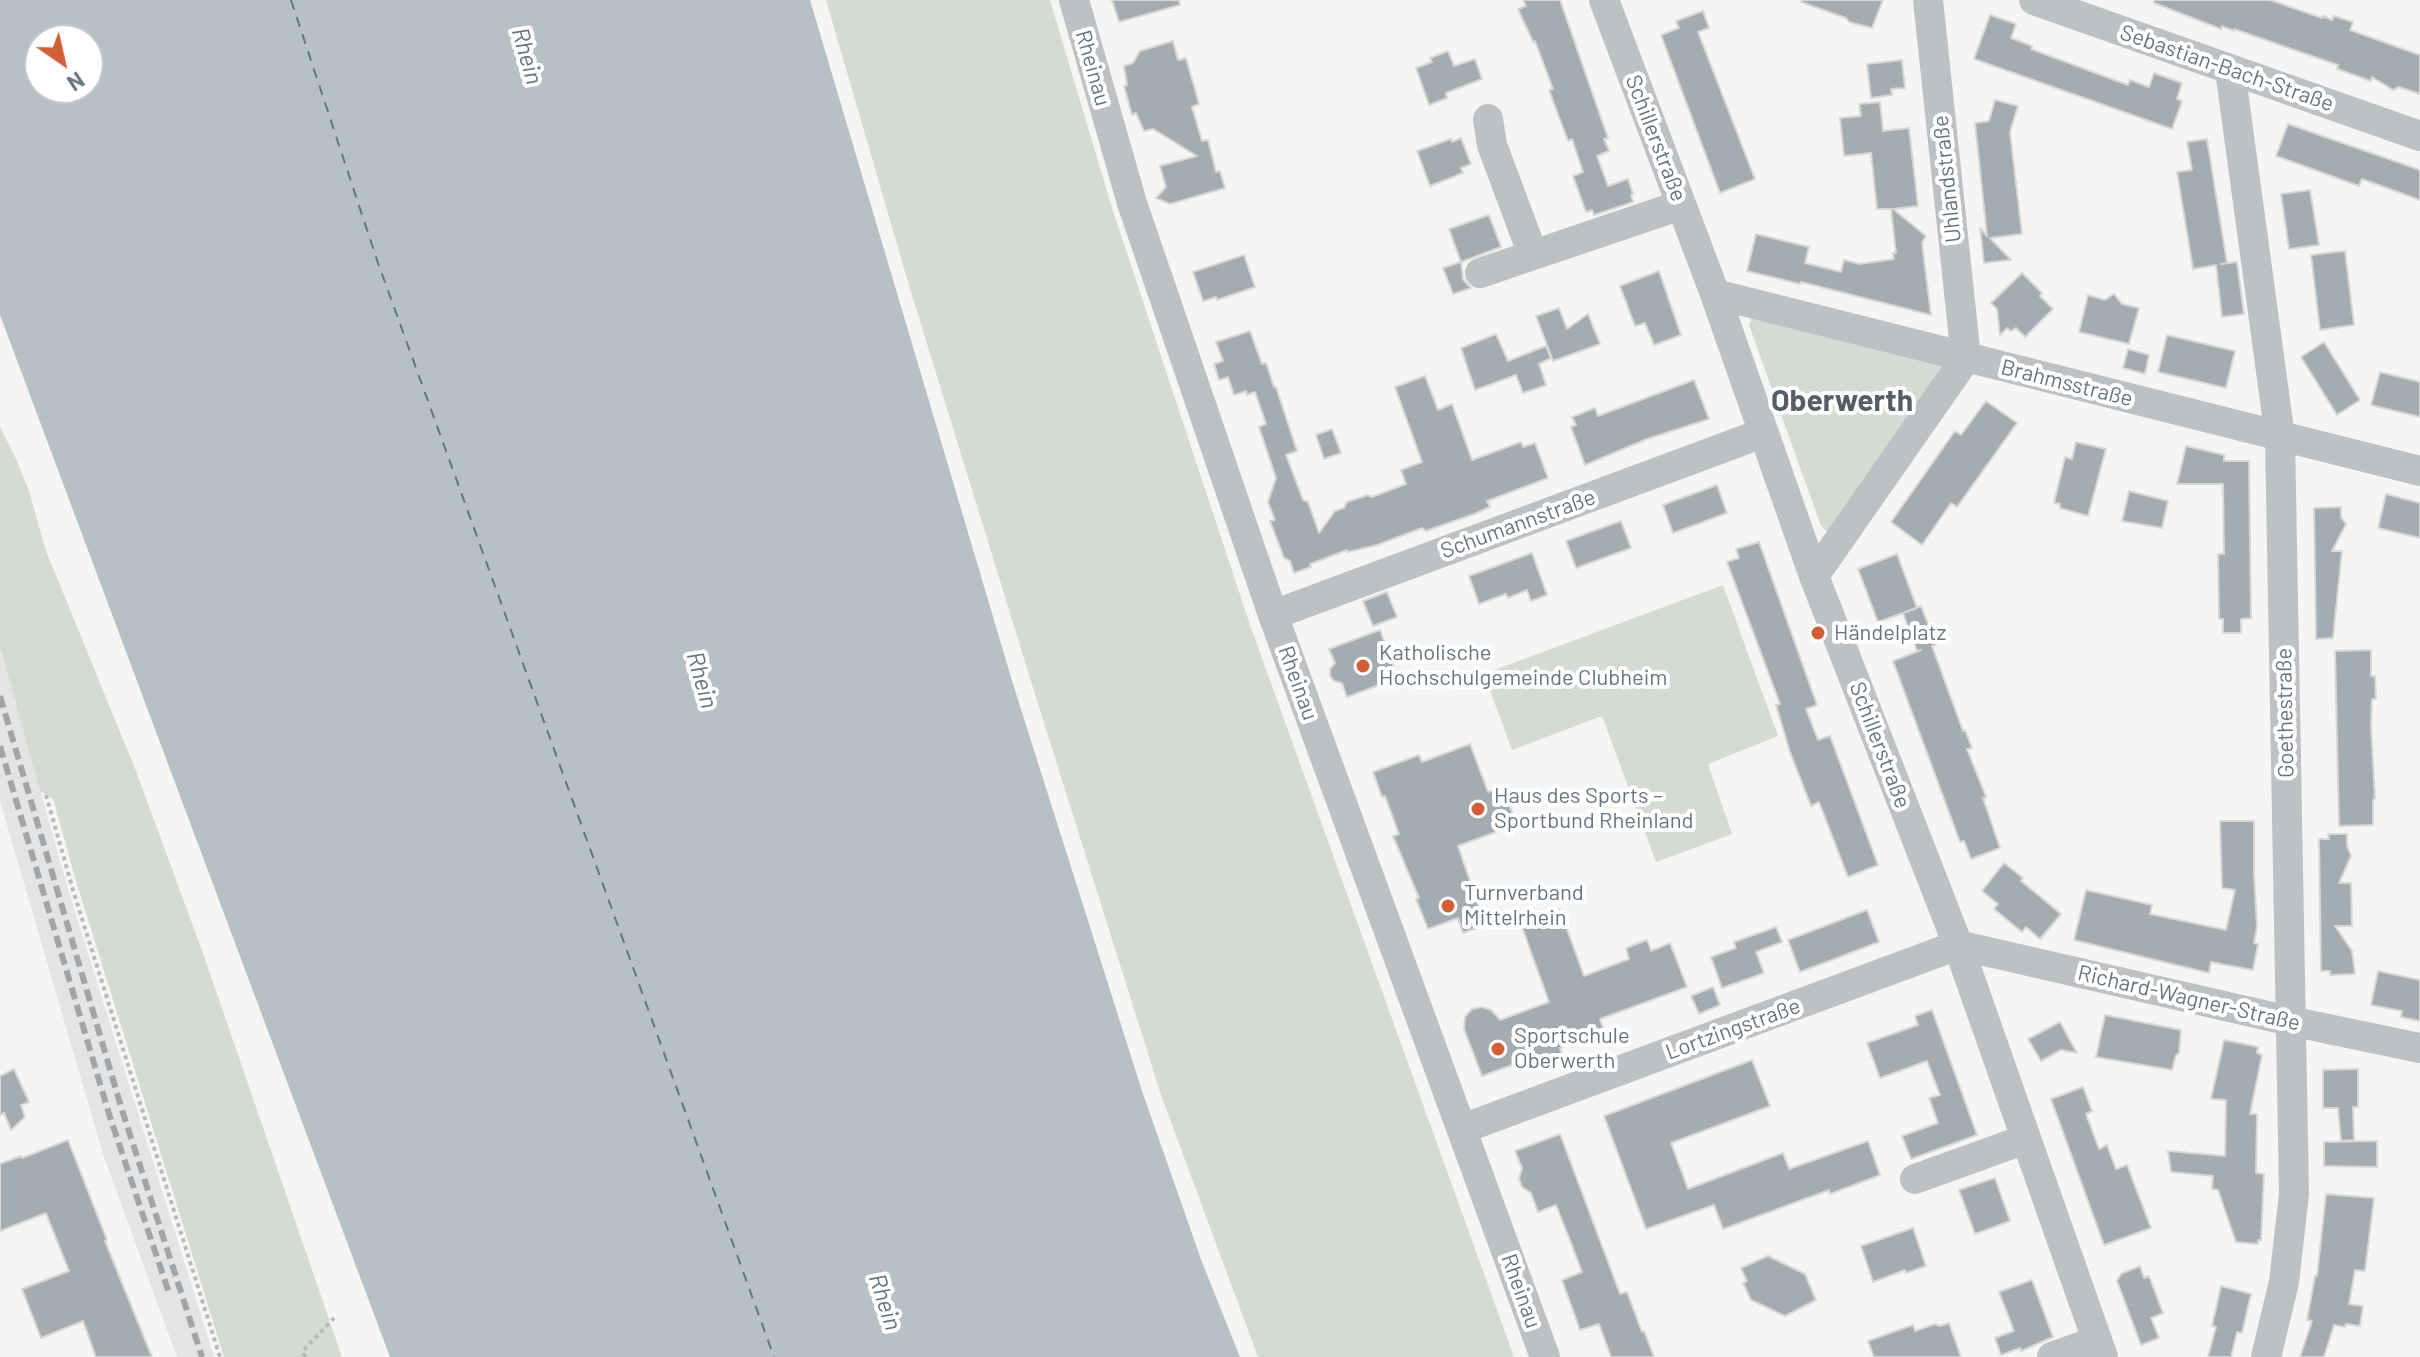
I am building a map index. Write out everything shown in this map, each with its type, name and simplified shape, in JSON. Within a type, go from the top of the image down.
[{"type":"street","name":"Rheinau","points":[[1074,0],[1132,203],[1273,615],[1545,1357]]},
{"type":"street","name":"Schillerstraße","points":[[1604,0],[1715,294],[1814,576],[1958,945],[2100,1349]]},
{"type":"street","name":"Uhlandstraße","points":[[1928,0],[1966,358]]},
{"type":"street","name":"Sebastian-Bach-Straße","points":[[2034,0],[2420,136]]},
{"type":"street","name":"Goethestraße","points":[[2230,70],[2280,437],[2294,1194],[2284,1282],[2266,1357]]},
{"type":"street","points":[[1488,119],[1492,145],[1533,255]]},
{"type":"street","points":[[1480,273],[1681,205]]},
{"type":"street","name":"Brahmsstraße","points":[[1715,294],[2420,471]]},
{"type":"street","points":[[1814,576],[1966,358]]},
{"type":"street","name":"Schumannstraße","points":[[1273,615],[1763,433]]},
{"type":"street","name":"Richard-Wagner-Straße","points":[[1958,945],[2420,1048]]},
{"type":"street","name":"Lortzingstraße","points":[[1462,1129],[1958,945]]},
{"type":"street","points":[[1915,1179],[2026,1139]]},
{"type":"street","points":[[2052,1357],[2100,1349]]},
{"type":"path","points":[[46,795],[220,1357]]},
{"type":"path","points":[[305,1357],[303,1351],[334,1318]]},
{"type":"shaded area","points":[[826,0],[1050,0],[1112,208],[1250,625],[1514,1357],[1258,1357],[1161,1095],[908,282]]},
{"type":"shaded area","points":[[1752,316],[1944,363],[1834,530],[1826,531],[1821,526],[1749,325]]},
{"type":"shaded area","points":[[0,427],[29,491],[46,551],[136,771],[204,956],[342,1357],[224,1357],[53,799],[40,791],[0,646]]},
{"type":"shaded area","points":[[1723,585],[1778,736],[1708,764],[1732,834],[1656,862],[1602,716],[1512,750],[1484,674]]},
{"type":"shaded area","points":[[0,646],[68,889],[214,1357],[177,1357],[103,1154],[0,801]]},
{"type":"water","name":"Rhein","points":[[0,0],[810,0],[1013,684],[1142,1091],[1202,1262],[1240,1357],[390,1357],[0,315]]},
{"type":"building","points":[[1112,0],[1179,0],[1180,5],[1119,22]]},
{"type":"building","points":[[1523,0],[1560,0],[1608,138],[1604,139],[1609,151],[1597,156],[1608,186],[1628,179],[1633,202],[1594,215],[1592,210],[1586,212],[1573,176],[1583,172],[1572,139],[1568,141],[1549,90],[1553,89],[1535,41],[1518,9],[1526,6]]},
{"type":"building","points":[[1802,0],[1883,0],[1872,28],[1849,22]]},
{"type":"building","points":[[2154,0],[2270,0],[2322,18],[2332,20],[2334,16],[2353,22],[2350,30],[2420,55],[2420,94],[2399,87],[2393,90],[2372,77],[2371,81],[2337,69],[2338,65],[2234,29],[2222,26],[2221,29],[2154,3]]},
{"type":"building","points":[[1703,11],[1709,28],[1698,32],[1755,179],[1720,193],[1661,35],[1679,28],[1676,21]]},
{"type":"building","points":[[1990,15],[2016,24],[2011,38],[2032,46],[2031,49],[2128,85],[2130,80],[2149,87],[2154,73],[2182,83],[2177,99],[2182,101],[2172,129],[1974,59]]},
{"type":"building","points":[[1173,41],[1178,60],[1186,58],[1199,104],[1192,107],[1202,141],[1208,140],[1216,172],[1220,171],[1225,188],[1170,204],[1156,198],[1166,187],[1160,166],[1197,156],[1153,129],[1144,131],[1136,113],[1132,115],[1124,86],[1127,85],[1124,66],[1133,63],[1140,51]]},
{"type":"building","points":[[1448,51],[1454,66],[1475,59],[1482,79],[1446,93],[1447,98],[1429,105],[1416,68]]},
{"type":"building","points":[[1902,60],[1905,88],[1891,89],[1892,95],[1871,98],[1867,64]]},
{"type":"building","points":[[1995,100],[2018,106],[2010,132],[2022,234],[1990,238],[2011,260],[1984,263],[1980,228],[1987,236],[1975,123],[1989,121]]},
{"type":"building","points":[[1880,102],[1883,131],[1909,128],[1918,206],[1893,209],[1926,236],[1922,243],[1931,315],[1747,271],[1756,234],[1809,247],[1805,263],[1841,272],[1844,260],[1860,264],[1894,259],[1891,209],[1877,209],[1871,153],[1844,156],[1840,118],[1861,116],[1859,104]]},
{"type":"building","points":[[2288,124],[2420,170],[2420,200],[2362,179],[2359,186],[2276,156]]},
{"type":"building","points":[[1461,138],[1471,164],[1461,168],[1463,173],[1430,186],[1417,151]]},
{"type":"building","points":[[2207,139],[2227,263],[2221,264],[2237,262],[2244,314],[2222,317],[2216,265],[2193,269],[2177,172],[2192,170],[2187,142]]},
{"type":"building","points":[[2310,190],[2319,245],[2289,249],[2281,194]]},
{"type":"building","points":[[1489,215],[1501,247],[1461,262],[1449,229]]},
{"type":"building","points":[[2345,251],[2354,325],[2320,330],[2311,255]]},
{"type":"building","points":[[1244,255],[1255,287],[1217,300],[1216,297],[1203,301],[1193,272]]},
{"type":"building","points":[[1461,262],[1463,279],[1471,288],[1453,294],[1443,268]]},
{"type":"building","points":[[1659,271],[1681,335],[1654,345],[1645,323],[1635,326],[1620,286]]},
{"type":"building","points":[[2022,273],[2053,309],[2025,337],[2016,328],[2011,331],[2007,328],[2000,335],[1997,309],[1991,303]]},
{"type":"building","points":[[2114,294],[2122,304],[2139,308],[2129,344],[2079,332],[2088,295],[2105,300]]},
{"type":"building","points":[[1559,308],[1567,329],[1588,314],[1600,344],[1553,361],[1536,316]]},
{"type":"building","points":[[1250,331],[1262,364],[1266,363],[1276,387],[1297,451],[1286,455],[1319,533],[1335,511],[1344,508],[1347,502],[1368,495],[1372,497],[1406,484],[1401,470],[1422,462],[1395,387],[1425,376],[1438,410],[1452,404],[1472,460],[1521,442],[1523,447],[1535,443],[1548,478],[1487,501],[1490,507],[1474,514],[1426,531],[1422,528],[1377,545],[1347,550],[1294,573],[1290,561],[1284,558],[1270,521],[1275,520],[1268,502],[1276,478],[1259,427],[1266,424],[1255,392],[1234,395],[1228,377],[1219,380],[1214,364],[1223,361],[1216,342]]},
{"type":"building","points":[[1496,334],[1508,361],[1546,346],[1551,358],[1539,364],[1546,385],[1523,393],[1516,375],[1475,390],[1461,348]]},
{"type":"building","points":[[2167,335],[2235,351],[2226,388],[2158,372]]},
{"type":"building","points":[[2324,342],[2360,400],[2337,415],[2301,357]]},
{"type":"building","points":[[2128,349],[2149,355],[2145,374],[2123,368]]},
{"type":"building","points":[[2380,372],[2420,382],[2420,417],[2371,405]]},
{"type":"building","points":[[1694,380],[1709,419],[1647,439],[1585,465],[1571,427],[1576,425],[1572,417],[1595,408],[1598,416]]},
{"type":"building","points":[[1986,401],[2017,423],[1957,507],[1951,503],[1922,545],[1891,522],[1955,431],[1961,435]]},
{"type":"building","points":[[1332,429],[1341,453],[1324,459],[1316,435]]},
{"type":"building","points":[[2076,442],[2106,449],[2088,516],[2060,508],[2060,504],[2054,503],[2065,457],[2072,459]]},
{"type":"building","points":[[2186,446],[2224,455],[2224,461],[2249,461],[2251,618],[2241,619],[2241,633],[2223,633],[2223,619],[2219,619],[2218,554],[2224,554],[2223,484],[2177,484]]},
{"type":"building","points":[[1717,485],[1727,513],[1673,533],[1663,505]]},
{"type":"building","points":[[2129,491],[2168,501],[2162,528],[2122,521]]},
{"type":"building","points":[[2386,494],[2420,503],[2420,538],[2378,528]]},
{"type":"building","points":[[2341,507],[2341,517],[2346,524],[2332,551],[2342,551],[2333,638],[2316,639],[2314,508]]},
{"type":"building","points":[[1621,521],[1631,548],[1576,568],[1566,541]]},
{"type":"building","points":[[1759,542],[1817,705],[1806,709],[1818,740],[1830,736],[1878,865],[1848,877],[1819,802],[1811,806],[1790,752],[1776,705],[1780,704],[1727,562],[1739,558],[1736,549]]},
{"type":"building","points":[[1532,553],[1547,595],[1531,601],[1527,590],[1479,604],[1469,576]]},
{"type":"building","points":[[1897,554],[1917,608],[1878,622],[1858,569]]},
{"type":"building","points":[[1387,592],[1397,617],[1373,626],[1363,601]]},
{"type":"building","points":[[1921,606],[1936,645],[1932,646],[1972,748],[1967,749],[1986,797],[1983,798],[2000,848],[1971,859],[1964,841],[1960,842],[1893,661],[1921,650],[1917,651],[1903,613]]},
{"type":"building","name":"Katholische Hochschulgemeinde Clubheim","points":[[1380,630],[1398,678],[1347,697],[1342,683],[1330,676],[1330,669],[1335,663],[1329,649]]},
{"type":"building","points":[[2371,650],[2371,676],[2375,676],[2376,699],[2372,699],[2371,725],[2375,798],[2373,825],[2339,826],[2335,651]]},
{"type":"building","name":"Haus des Sports – Sportbund Rheinland","points":[[1470,744],[1488,792],[1502,787],[1517,824],[1458,846],[1485,925],[1463,933],[1458,918],[1428,929],[1416,899],[1419,898],[1393,836],[1399,834],[1373,772],[1419,755],[1422,762]]},
{"type":"building","points":[[2220,821],[2254,821],[2257,927],[2254,943],[2258,944],[2253,970],[2211,962],[2209,973],[2074,940],[2086,890],[2152,905],[2150,914],[2226,930],[2235,890],[2222,888]]},
{"type":"building","points":[[2328,834],[2347,834],[2351,856],[2339,883],[2351,883],[2352,926],[2335,926],[2352,951],[2355,974],[2330,975],[2330,971],[2321,971],[2319,839],[2329,839]]},
{"type":"building","points":[[2004,863],[2061,914],[2040,939],[2026,927],[2022,932],[1994,909],[1998,904],[1982,891]]},
{"type":"building","points":[[1560,910],[1584,976],[1629,959],[1626,948],[1647,940],[1651,951],[1670,943],[1687,987],[1600,1019],[1604,1031],[1560,1048],[1563,1057],[1540,1065],[1537,1056],[1482,1076],[1464,1029],[1465,1017],[1472,1009],[1482,1007],[1491,1010],[1500,1020],[1549,1002],[1521,924]]},
{"type":"building","points":[[1867,910],[1879,942],[1800,972],[1788,940]]},
{"type":"building","points":[[1776,927],[1782,942],[1756,952],[1764,973],[1722,988],[1711,957],[1736,948],[1734,942]]},
{"type":"building","points":[[2378,971],[2420,980],[2420,1021],[2401,1017],[2402,1011],[2371,1005]]},
{"type":"building","points":[[1713,987],[1720,1005],[1699,1014],[1691,996]]},
{"type":"building","points":[[1932,1010],[1977,1135],[1911,1159],[1902,1136],[1938,1123],[1929,1098],[1940,1095],[1927,1061],[1880,1078],[1867,1043],[1918,1025],[1915,1016]]},
{"type":"building","points":[[2105,1015],[2181,1030],[2179,1053],[2172,1070],[2096,1057]]},
{"type":"building","points":[[2060,1022],[2077,1053],[2061,1050],[2041,1061],[2028,1039]]},
{"type":"building","points":[[2224,1040],[2258,1047],[2257,1053],[2262,1055],[2250,1114],[2257,1114],[2256,1173],[2264,1174],[2261,1240],[2258,1244],[2236,1242],[2218,1190],[2212,1189],[2213,1176],[2171,1172],[2168,1151],[2225,1156],[2226,1100],[2211,1099]]},
{"type":"building","points":[[1752,1060],[1770,1106],[1671,1143],[1688,1189],[1783,1153],[1789,1169],[1868,1141],[1880,1175],[1830,1194],[1829,1190],[1723,1229],[1714,1205],[1646,1229],[1604,1116]]},
{"type":"building","points":[[14,1069],[29,1102],[21,1105],[25,1117],[11,1130],[4,1113],[0,1115],[0,1076]]},
{"type":"building","points":[[2358,1069],[2358,1107],[2353,1107],[2354,1140],[2341,1141],[2338,1108],[2323,1108],[2323,1070]]},
{"type":"building","points":[[2083,1087],[2092,1111],[2086,1114],[2099,1149],[2107,1145],[2116,1169],[2127,1165],[2151,1228],[2104,1245],[2051,1099]]},
{"type":"building","points":[[1560,1134],[1620,1294],[1627,1292],[1654,1357],[1611,1357],[1599,1324],[1580,1330],[1562,1280],[1582,1272],[1556,1205],[1538,1212],[1531,1193],[1522,1187],[1519,1179],[1522,1168],[1515,1151]]},
{"type":"building","points":[[68,1140],[152,1357],[96,1357],[83,1321],[41,1338],[22,1289],[69,1271],[46,1213],[0,1231],[0,1164]]},
{"type":"building","points":[[2377,1141],[2377,1167],[2324,1166],[2324,1142]]},
{"type":"building","points":[[1995,1178],[2010,1221],[1975,1234],[1959,1190]]},
{"type":"building","points":[[2326,1194],[2374,1198],[2365,1271],[2355,1270],[2349,1304],[2363,1306],[2360,1326],[2334,1325],[2324,1357],[2300,1357],[2312,1321],[2307,1320],[2317,1276]]},
{"type":"building","points":[[1913,1228],[1926,1266],[1873,1282],[1861,1246]]},
{"type":"building","points":[[1768,1256],[1805,1274],[1816,1300],[1785,1316],[1751,1300],[1743,1283],[1747,1281],[1741,1268]]},
{"type":"building","points":[[2140,1266],[2144,1278],[2149,1276],[2163,1313],[2151,1318],[2159,1338],[2141,1345],[2117,1281],[2121,1274]]},
{"type":"building","points":[[2032,1280],[2053,1337],[2021,1351],[2020,1348],[2001,1355],[1995,1338],[2014,1331],[1999,1292]]},
{"type":"building","points":[[2221,1286],[2251,1294],[2242,1333],[2237,1332],[2231,1357],[2208,1357],[2216,1327],[2212,1326]]},
{"type":"building","points":[[1949,1323],[1961,1357],[1874,1357],[1868,1341],[1913,1325],[1915,1331]]},
{"type":"ferry route","points":[[291,0],[378,263],[774,1357]]},
{"type":"railway","points":[[0,696],[122,1110],[202,1357]]},
{"type":"railway","points":[[0,746],[109,1114],[169,1293]]},
{"type":"place","name":"Händelplatz","points":[[1818,633]]},
{"type":"place","name":"Katholische Hochschulgemeinde Clubheim","points":[[1363,666]]},
{"type":"place","name":"Haus des Sports – Sportbund Rheinland","points":[[1478,809]]},
{"type":"place","name":"Turnverband Mittelrhein","points":[[1448,906]]},
{"type":"place","name":"Sportschule Oberwerth","points":[[1498,1049]]},
{"type":"district","name":"Oberwerth","points":[[1842,401]]}]
